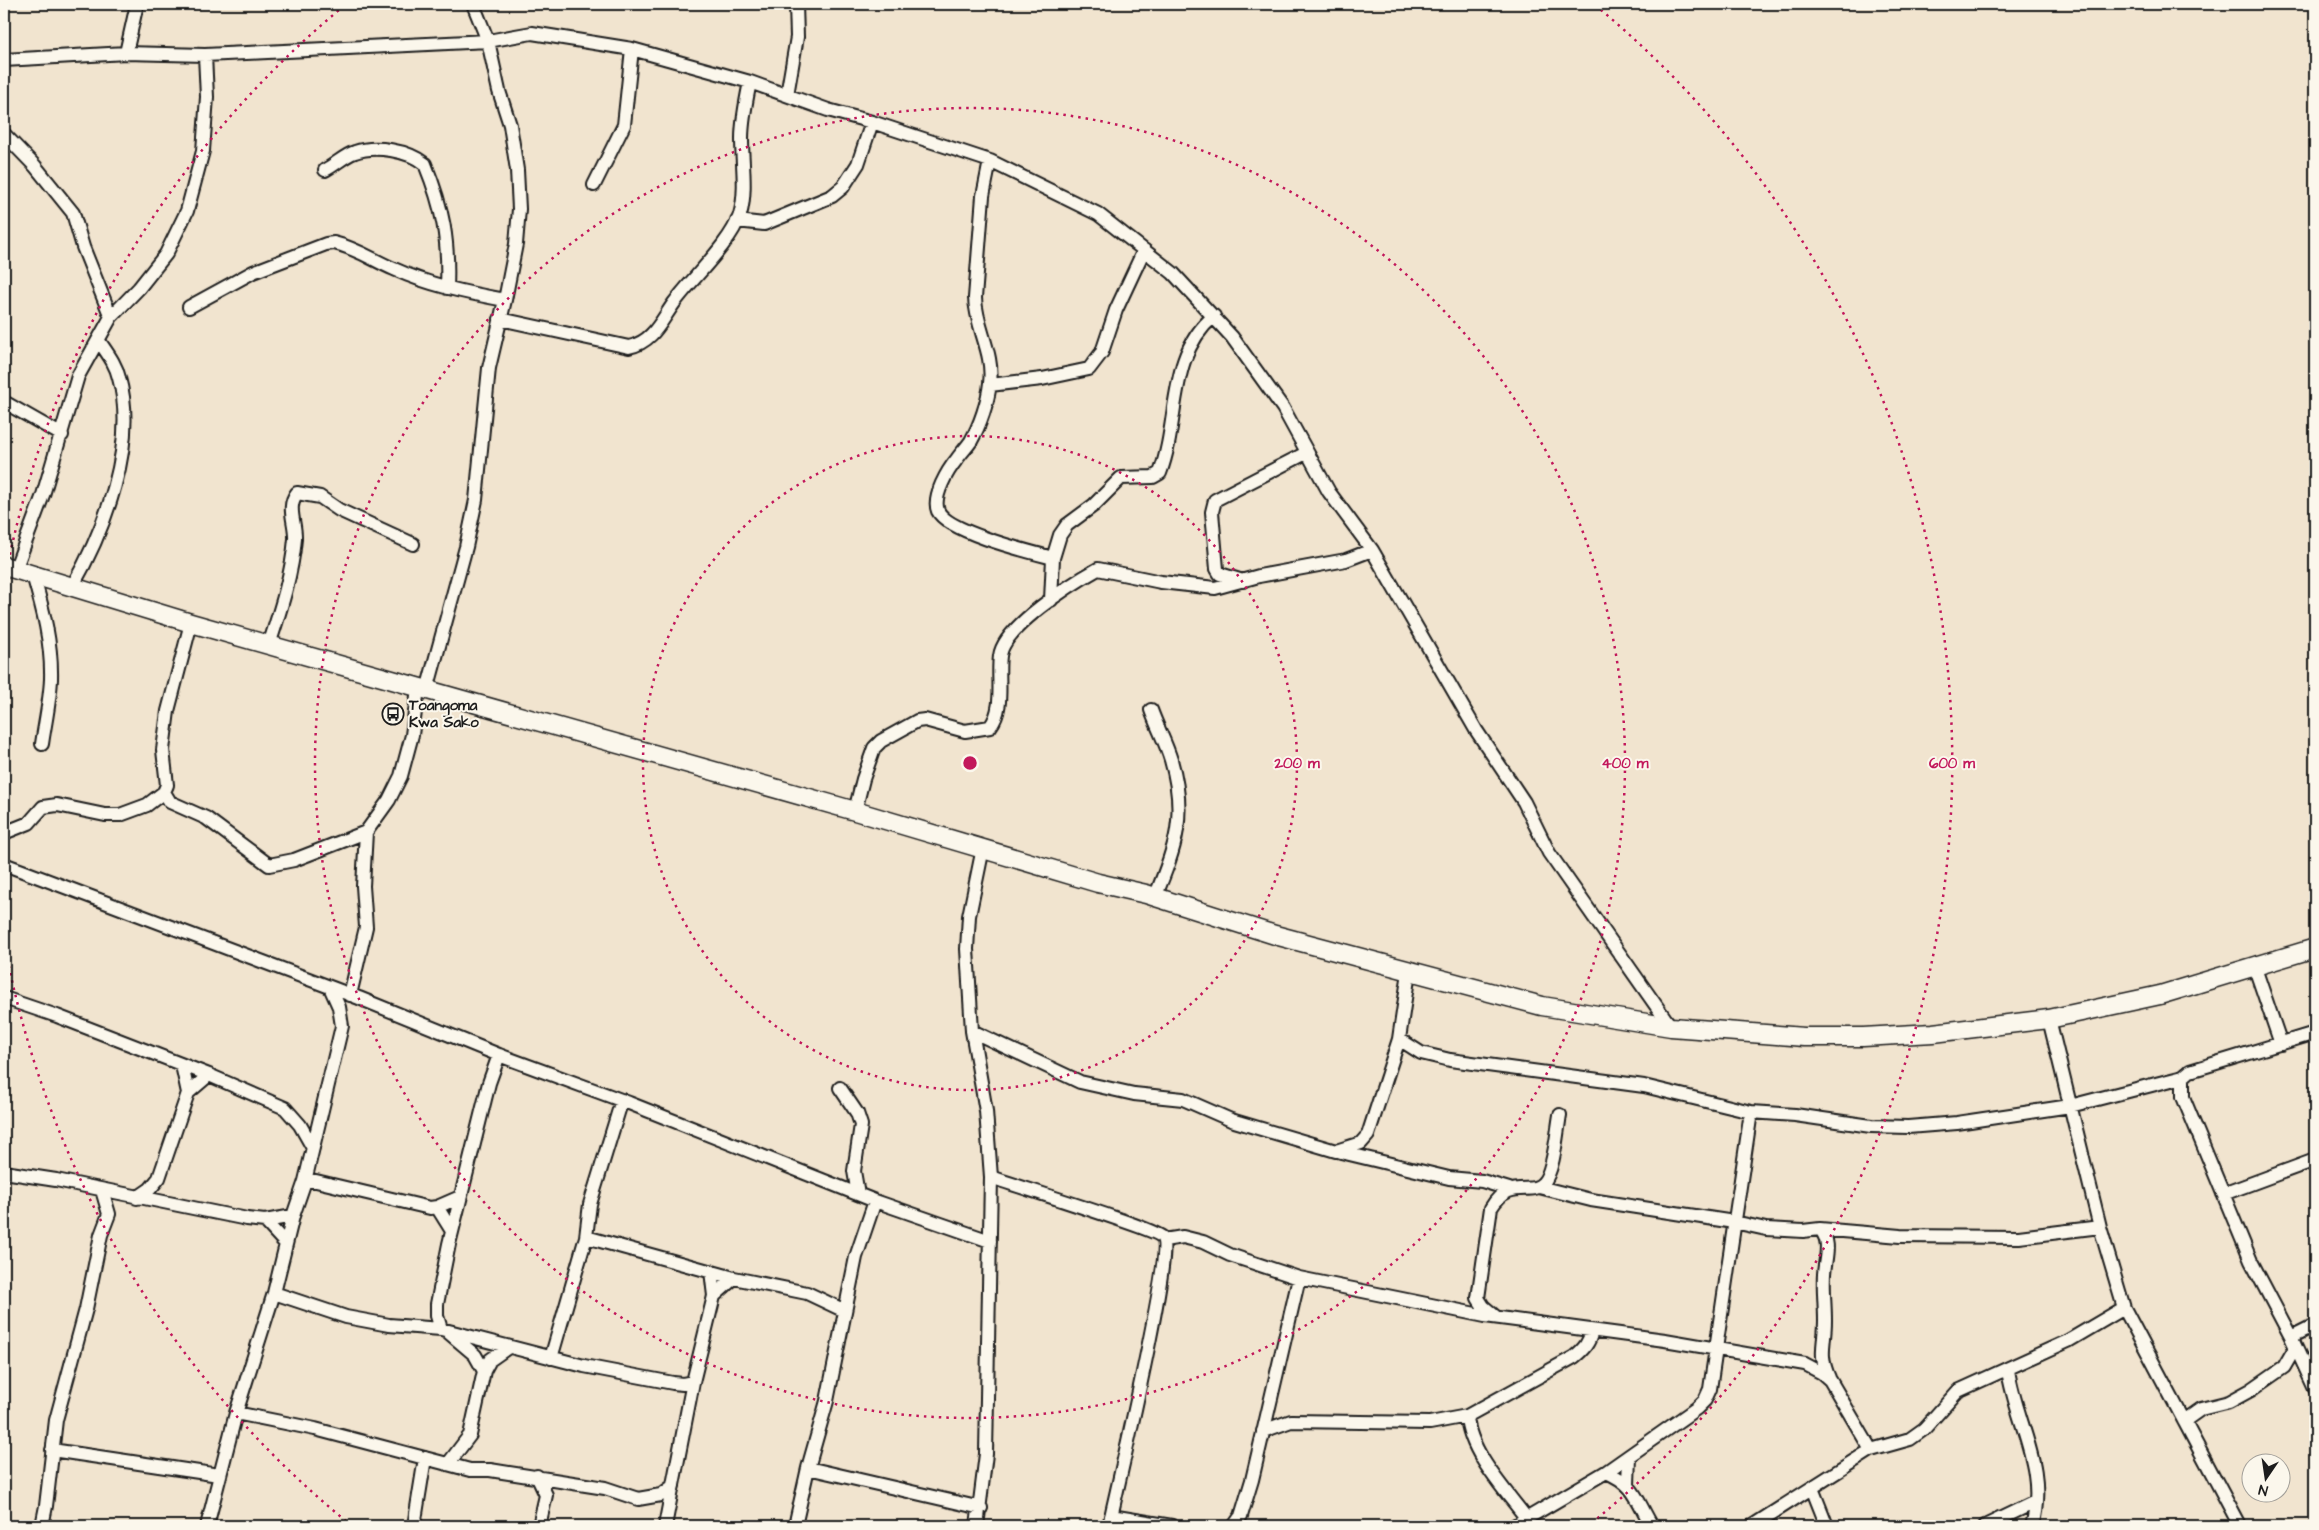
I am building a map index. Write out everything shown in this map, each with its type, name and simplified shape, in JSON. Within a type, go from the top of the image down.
[{"type":"main road","points":[[10,568],[191,623],[855,811],[1098,883],[1154,897],[1275,935],[1542,1006],[1670,1027],[1804,1037],[1863,1037],[1932,1033],[2049,1019],[2160,995],[2255,968],[2315,948]]},
{"type":"street","points":[[126,53],[137,4]]},
{"type":"street","points":[[350,995],[366,927],[363,886],[366,832],[389,800],[408,758],[422,689],[466,547],[474,509],[489,368],[516,244],[519,209],[517,170],[510,125],[499,91],[488,41],[473,4]]},
{"type":"street","points":[[787,95],[797,37],[796,4]]},
{"type":"street","points":[[4,60],[126,53],[205,54],[488,41],[532,33],[632,49],[750,82],[828,110],[872,122],[990,161],[1098,214],[1173,273],[1232,337],[1283,408],[1329,492],[1372,550],[1476,730],[1524,802],[1549,853],[1670,1027]]},
{"type":"street","points":[[594,185],[624,125],[632,49]]},
{"type":"street","points":[[10,568],[62,435],[78,376],[111,317],[145,282],[166,254],[187,211],[203,151],[207,97],[205,54]]},
{"type":"street","points":[[500,319],[629,347],[636,345],[653,334],[674,303],[725,241],[737,221],[744,193],[742,138],[750,82]]},
{"type":"street","points":[[737,221],[764,224],[832,196],[844,188],[858,164],[872,122]]},
{"type":"street","points":[[4,134],[35,166],[72,213],[83,247],[111,317]]},
{"type":"street","points":[[325,170],[353,152],[378,148],[417,159],[425,164],[444,217],[449,253],[447,288]]},
{"type":"street","points":[[990,161],[983,196],[975,298],[975,309],[989,349],[990,385],[978,425],[970,442],[956,460],[941,488],[936,504],[944,519],[976,534],[1012,548],[1053,558]]},
{"type":"street","points":[[189,307],[253,272],[326,244],[342,245],[354,249],[392,269],[447,288],[505,300]]},
{"type":"street","points":[[990,385],[1089,369],[1102,352],[1116,310],[1144,250]]},
{"type":"street","points":[[1051,600],[1053,558],[1060,535],[1067,524],[1094,505],[1121,478],[1153,477],[1160,473],[1177,382],[1184,361],[1203,326],[1214,316]]},
{"type":"street","points":[[72,587],[86,563],[118,475],[124,434],[119,376],[99,341]]},
{"type":"street","points":[[4,402],[62,435]]},
{"type":"street","points":[[1244,581],[1220,574],[1217,569],[1212,512],[1215,500],[1306,453]]},
{"type":"street","points":[[268,645],[282,604],[292,559],[296,529],[291,503],[297,493],[320,497],[339,510],[413,544]]},
{"type":"street","points":[[855,811],[871,756],[874,748],[881,741],[917,721],[924,720],[965,731],[990,727],[998,709],[1000,654],[1011,634],[1051,600],[1098,569],[1202,588],[1215,588],[1259,576],[1346,560],[1372,550]]},
{"type":"street","points":[[33,575],[44,612],[51,665],[50,696],[42,744]]},
{"type":"street","points":[[4,833],[29,823],[43,807],[57,805],[106,815],[120,815],[147,805],[164,792],[167,785],[163,750],[168,712],[191,623]]},
{"type":"street","points":[[1151,710],[1170,758],[1178,796],[1177,840],[1154,897]]},
{"type":"street","points":[[164,792],[170,802],[206,818],[269,865],[294,860],[366,832]]},
{"type":"street","points":[[977,1526],[981,1508],[986,1454],[991,1177],[986,1111],[972,1031],[967,949],[969,916],[983,848]]},
{"type":"street","points":[[4,864],[330,987],[499,1056],[622,1100],[876,1201],[990,1241]]},
{"type":"street","points":[[2255,968],[2281,1044]]},
{"type":"street","points":[[1336,1151],[1360,1143],[1368,1135],[1399,1039],[1409,972]]},
{"type":"street","points":[[206,1526],[236,1413],[274,1293],[293,1216],[305,1181],[342,1026],[338,1007],[330,987]]},
{"type":"street","points":[[4,998],[57,1016],[209,1075],[286,1108],[300,1125],[313,1148]]},
{"type":"street","points":[[2049,1019],[2100,1228],[2124,1308],[2240,1526]]},
{"type":"street","points":[[972,1031],[1080,1082],[1134,1094],[1182,1099],[1231,1120],[1336,1151],[1449,1178],[1482,1181],[1508,1189],[1539,1187],[1591,1200],[1734,1222],[1766,1229],[1803,1231],[1820,1229],[1900,1236],[2019,1237],[2100,1228]]},
{"type":"street","points":[[1399,1039],[1421,1053],[1450,1060],[1644,1086],[1751,1112],[1795,1115],[1872,1126],[1908,1127],[1957,1123],[2070,1106],[2183,1077],[2190,1071],[2315,1033]]},
{"type":"street","points":[[484,1371],[475,1355],[444,1330],[437,1316],[437,1304],[460,1197],[489,1083],[499,1056]]},
{"type":"street","points":[[182,1065],[188,1093]]},
{"type":"street","points":[[109,1214],[132,1197],[150,1189],[159,1178],[188,1093],[209,1075]]},
{"type":"street","points":[[2183,1077],[2183,1097],[2251,1261],[2315,1389]]},
{"type":"street","points":[[840,1088],[856,1113],[861,1125],[854,1171],[858,1194]]},
{"type":"street","points":[[551,1358],[586,1237],[590,1204],[622,1100]]},
{"type":"street","points":[[1514,1526],[1606,1472],[1698,1408],[1705,1400],[1710,1389],[1718,1348],[1734,1222],[1751,1112]]},
{"type":"street","points":[[1539,1187],[1548,1176],[1560,1115]]},
{"type":"street","points":[[2223,1194],[2314,1161]]},
{"type":"street","points":[[4,1172],[56,1180],[132,1197],[265,1221],[293,1216]]},
{"type":"street","points":[[991,1177],[1162,1235],[1164,1240],[1162,1271],[1156,1308],[1110,1521],[1172,1526]]},
{"type":"street","points":[[305,1181],[316,1181],[416,1206],[437,1207],[460,1197]]},
{"type":"street","points":[[1496,1317],[1482,1306],[1478,1298],[1491,1208],[1497,1197],[1508,1189]]},
{"type":"street","points":[[42,1526],[56,1420],[86,1309],[102,1235],[109,1214],[102,1190]]},
{"type":"street","points":[[795,1526],[808,1468],[827,1401],[856,1257],[876,1201]]},
{"type":"street","points":[[437,1207],[452,1231]]},
{"type":"street","points":[[265,1221],[286,1244]]},
{"type":"street","points":[[1820,1229],[1827,1240],[1828,1248],[1824,1274],[1825,1324],[1821,1348],[1825,1368],[1830,1380],[1871,1450]]},
{"type":"street","points":[[586,1237],[734,1278],[807,1293],[845,1311]]},
{"type":"street","points":[[1164,1240],[1183,1237],[1203,1242],[1230,1255],[1299,1278],[1496,1317],[1718,1348],[1805,1364],[1822,1373],[1830,1380]]},
{"type":"street","points":[[664,1526],[714,1296],[710,1271]]},
{"type":"street","points":[[1284,1274],[1293,1302]]},
{"type":"street","points":[[714,1296],[734,1278]]},
{"type":"street","points":[[1234,1526],[1241,1516],[1247,1498],[1299,1278]]},
{"type":"street","points":[[274,1293],[346,1318],[389,1325],[444,1330],[506,1348],[551,1358],[673,1383],[694,1382]]},
{"type":"street","points":[[1752,1526],[1871,1450],[1910,1439],[1924,1429],[1958,1391],[2008,1370],[2068,1341],[2124,1308]]},
{"type":"street","points":[[2184,1420],[2201,1409],[2229,1402],[2251,1390],[2284,1367],[2293,1343],[2315,1325]]},
{"type":"street","points":[[1263,1431],[1291,1421],[1430,1423],[1467,1416],[1574,1357],[1589,1341],[1592,1330]]},
{"type":"street","points":[[448,1464],[470,1435],[484,1371],[490,1360],[506,1348]]},
{"type":"street","points":[[1805,1364],[1821,1348]]},
{"type":"street","points":[[2008,1370],[2012,1398],[2024,1426],[2034,1460],[2035,1502],[2032,1526]]},
{"type":"street","points":[[236,1413],[315,1429],[470,1470],[490,1470],[537,1476],[605,1488],[638,1499],[661,1495],[673,1486]]},
{"type":"street","points":[[1467,1416],[1471,1437],[1490,1470],[1528,1519]]},
{"type":"street","points":[[52,1450],[219,1474]]},
{"type":"street","points":[[1628,1485],[1629,1456]]},
{"type":"street","points":[[414,1526],[425,1458]]},
{"type":"street","points":[[808,1468],[981,1508]]},
{"type":"street","points":[[1606,1472],[1628,1485],[1641,1502],[1652,1526]]},
{"type":"street","points":[[537,1476],[546,1495],[539,1526]]},
{"type":"street","points":[[1812,1488],[1828,1526]]},
{"type":"street","points":[[649,1498],[668,1511]]},
{"type":"street","points":[[1986,1526],[2035,1502]]},
{"type":"place","name":"Toangoma Kwa Sako","points":[[393,714]]}]
